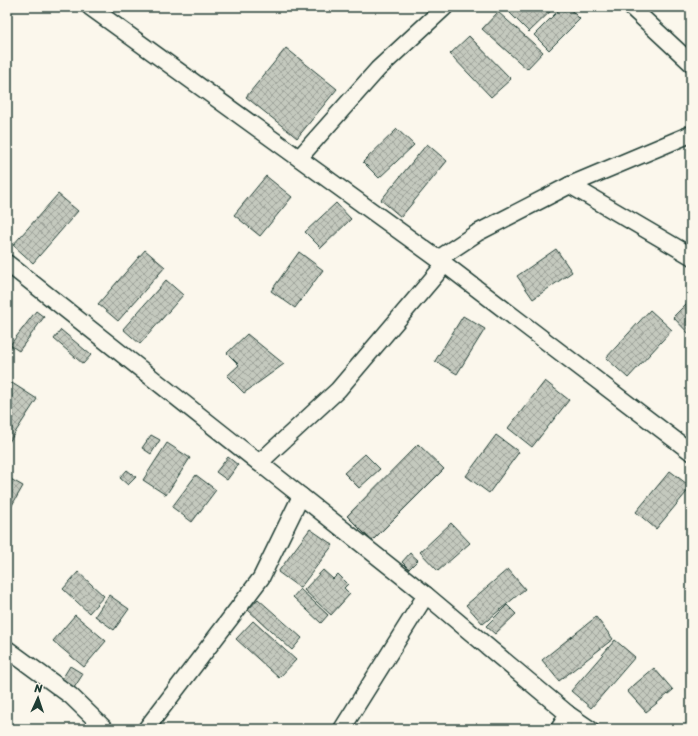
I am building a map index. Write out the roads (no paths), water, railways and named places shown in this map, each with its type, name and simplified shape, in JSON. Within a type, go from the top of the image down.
[{"type":"street","points":[[90,7],[441,262],[691,452]]},
{"type":"street","points":[[299,158],[378,69],[445,7]]},
{"type":"street","points":[[631,7],[691,63]]},
{"type":"street","points":[[259,463],[338,390],[441,262],[477,233],[570,185],[691,134]]},
{"type":"street","points":[[570,185],[691,256]]},
{"type":"street","points":[[7,263],[426,595],[568,714],[590,729]]},
{"type":"street","points":[[146,729],[261,578],[301,496]]},
{"type":"street","points":[[342,729],[426,595]]},
{"type":"street","points":[[7,649],[71,696],[105,729]]},
{"type":"street","points":[[559,729],[568,714]]}]
